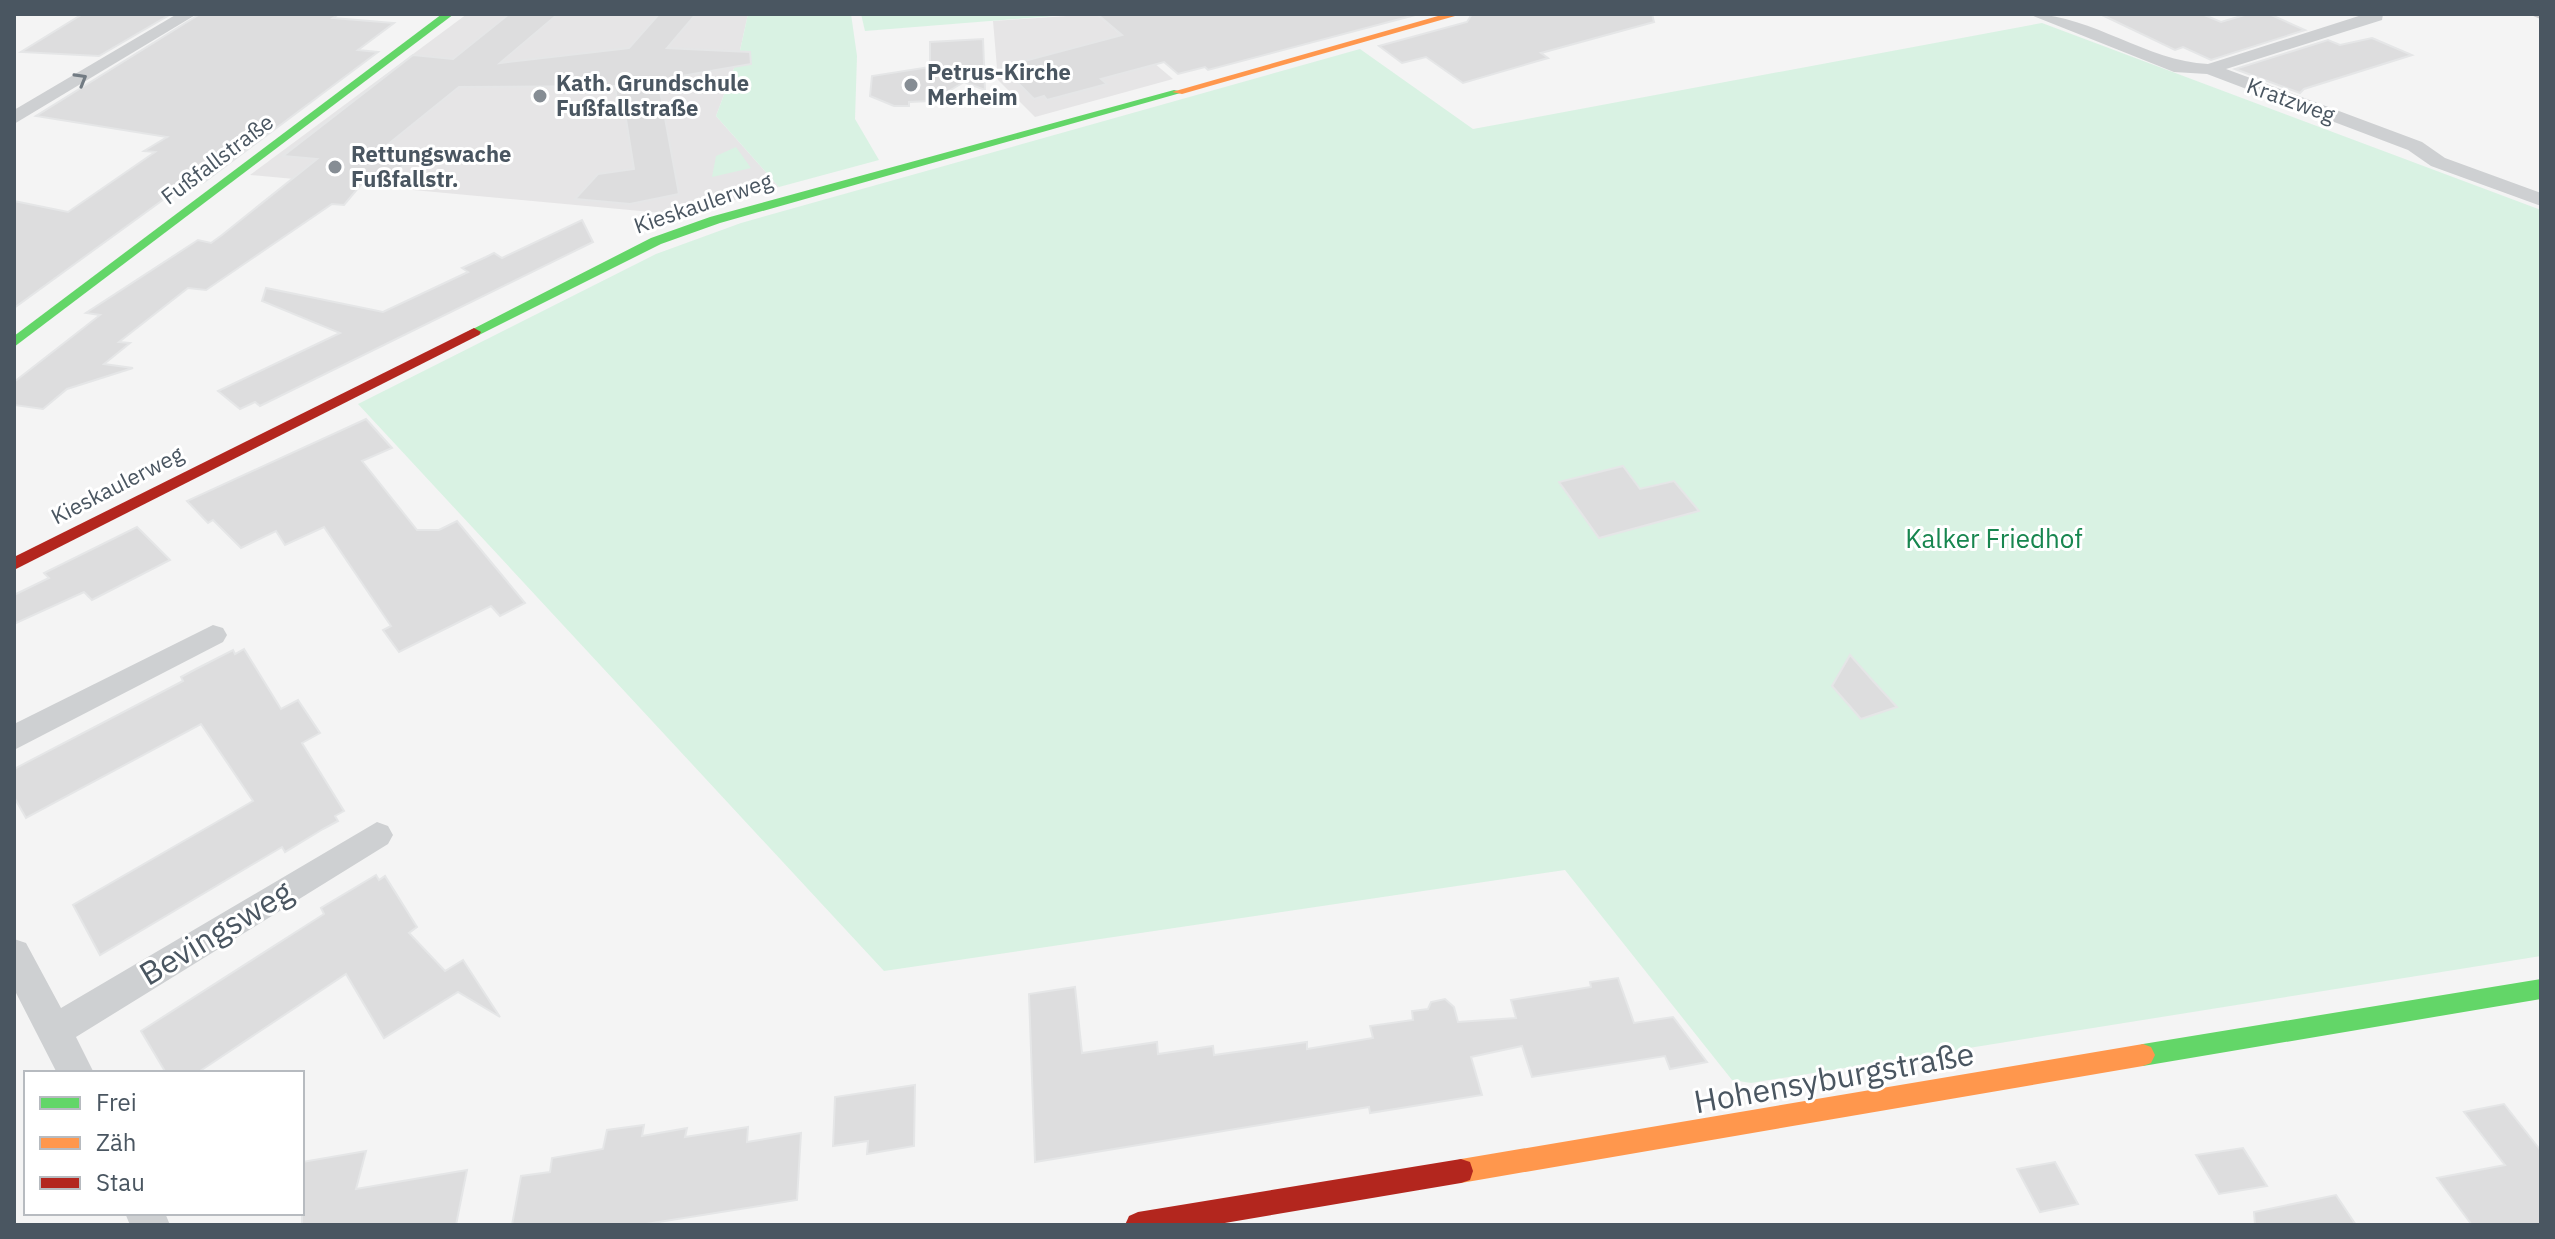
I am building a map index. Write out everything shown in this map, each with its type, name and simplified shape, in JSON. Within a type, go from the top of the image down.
[{"type":"street","points":[[14,118],[189,14]]},
{"type":"street","name":"Fußfallstraße","points":[[14,343],[449,14]]},
{"type":"street","name":"Kieskaulerweg","points":[[14,564],[656,241],[743,212],[1457,14]]},
{"type":"street","name":"Kratzweg","points":[[2036,14],[2180,68],[2209,69],[2415,146],[2438,162],[2541,200]]},
{"type":"street","points":[[2209,69],[2376,16]]},
{"type":"street","points":[[14,738],[213,635]]},
{"type":"street","name":"Bevingsweg","points":[[56,1030],[377,835]]},
{"type":"street","points":[[14,954],[75,1071]]},
{"type":"street","name":"Hohensyburgstraße","points":[[1138,1225],[2541,989]]},
{"type":"shaded area","name":"Kath. Grundschule Fußfallstraße","points":[[467,14],[748,14],[739,55],[716,116],[779,187],[684,215],[250,175]]},
{"type":"shaded area","points":[[1096,14],[1173,79],[1035,117],[998,80],[993,21]]},
{"type":"green space","points":[[748,14],[851,14],[857,56],[855,119],[879,160],[779,187],[716,116],[739,55]]},
{"type":"green space","points":[[861,14],[1079,14],[865,31]]},
{"type":"green space","name":"Kalker Friedhof","points":[[2042,23],[2541,210],[2541,956],[1751,1083],[1732,1080],[1565,870],[884,971],[358,404],[656,254],[741,223],[1360,49],[1473,129]]},
{"type":"green space","points":[[736,147],[751,168],[712,177],[716,156]]},
{"type":"building","points":[[171,14],[99,56],[21,52],[81,15]]},
{"type":"building","points":[[200,14],[339,14],[333,18],[394,23],[358,50],[378,52],[203,183],[189,181],[14,308],[14,201],[68,212],[155,152],[144,151],[167,137],[36,116]]},
{"type":"building","points":[[509,14],[558,14],[500,63],[629,48],[659,14],[696,14],[667,48],[750,52],[751,64],[658,80],[679,194],[630,204],[575,199],[598,174],[634,169],[625,113],[619,114],[615,86],[459,87],[376,154],[412,158],[385,183],[364,181],[344,205],[332,204],[206,290],[188,288],[119,342],[130,343],[104,364],[133,368],[67,389],[43,409],[14,405],[14,382],[100,315],[86,313],[198,240],[211,243],[317,159],[283,156],[413,55],[453,59]]},
{"type":"building","points":[[1097,14],[1419,14],[1208,70],[1205,67],[1178,74],[1164,62],[1101,79],[1107,84],[1047,100],[1044,96],[1034,99],[1002,67],[1122,35]]},
{"type":"building","points":[[1472,14],[1652,14],[1654,22],[1541,53],[1548,58],[1463,83],[1426,57],[1402,63],[1379,46],[1467,22]]},
{"type":"building","points":[[2100,14],[2202,14],[2221,22],[2248,14],[2269,14],[2305,30],[2211,60],[2183,47],[2175,50]]},
{"type":"building","points":[[2372,38],[2412,55],[2304,89],[2300,93],[2235,69],[2328,40],[2340,45]]},
{"type":"building","points":[[983,39],[985,90],[964,82],[932,101],[909,102],[909,106],[894,106],[870,96],[872,76],[930,67],[930,42]]},
{"type":"building","points":[[582,220],[593,242],[260,406],[255,402],[240,409],[218,391],[340,333],[262,301],[266,288],[383,312],[468,272],[462,268],[494,253],[502,258]]},
{"type":"building","points":[[366,419],[392,448],[362,461],[417,530],[439,530],[457,521],[525,603],[500,616],[491,606],[399,652],[383,630],[391,626],[324,527],[285,545],[276,531],[241,548],[213,520],[208,523],[187,501]]},
{"type":"building","points":[[1623,466],[1640,489],[1674,481],[1699,511],[1599,538],[1559,482]]},
{"type":"building","points":[[137,527],[170,560],[92,600],[84,592],[14,624],[14,595],[49,578],[44,573]]},
{"type":"building","points":[[244,649],[281,709],[298,700],[320,733],[302,743],[344,811],[335,816],[338,821],[285,852],[282,847],[100,955],[73,905],[253,801],[201,724],[26,818],[14,797],[14,769],[183,681],[181,677],[196,669],[233,650],[235,654]]},
{"type":"building","points":[[1850,655],[1897,707],[1861,719],[1832,686]]},
{"type":"building","points":[[376,875],[379,880],[385,876],[417,927],[409,933],[445,971],[463,960],[500,1017],[458,992],[384,1038],[346,974],[200,1071],[165,1071],[141,1031],[324,914],[321,908]]},
{"type":"building","points":[[1618,978],[1634,1023],[1673,1017],[1707,1062],[1670,1069],[1665,1056],[1532,1077],[1522,1046],[1471,1057],[1482,1095],[1370,1113],[1369,1107],[1035,1162],[1029,994],[1075,987],[1082,1053],[1157,1042],[1158,1054],[1213,1046],[1214,1055],[1307,1042],[1307,1049],[1373,1038],[1370,1026],[1413,1020],[1412,1011],[1428,1009],[1431,1002],[1445,999],[1454,1007],[1458,1022],[1516,1018],[1511,1000],[1591,987],[1590,982]]},
{"type":"building","points":[[915,1085],[914,1146],[867,1154],[868,1141],[833,1146],[835,1097]]},
{"type":"building","points":[[2504,1104],[2541,1151],[2541,1225],[2472,1225],[2437,1178],[2505,1165],[2464,1112]]},
{"type":"building","points":[[644,1125],[642,1136],[687,1128],[685,1137],[748,1127],[747,1142],[801,1133],[797,1200],[640,1225],[512,1225],[521,1176],[550,1172],[552,1158],[603,1149],[607,1130]]},
{"type":"building","points":[[2243,1148],[2267,1186],[2219,1194],[2196,1155]]},
{"type":"building","points":[[366,1151],[356,1189],[467,1170],[456,1225],[302,1225],[304,1162]]},
{"type":"building","points":[[2055,1162],[2078,1204],[2040,1212],[2017,1169]]},
{"type":"building","points":[[2336,1195],[2356,1225],[2255,1225],[2254,1212]]},
{"type":"tram line","points":[[2531,14],[2541,18]]},
{"type":"traffic: fast","points":[[14,343],[449,14]]},
{"type":"traffic: fast","points":[[474,332],[656,241],[715,220],[1178,92]]},
{"type":"traffic: fast","points":[[2143,1055],[2541,989]]},
{"type":"traffic: slow","points":[[1178,92],[1457,14]]},
{"type":"traffic: slow","points":[[1461,1171],[2143,1055]]},
{"type":"traffic: jam","points":[[14,564],[474,332]]},
{"type":"traffic: jam","points":[[1138,1225],[1461,1171]]},
{"type":"place","name":"Petrus-Kirche Merheim","points":[[911,85]]},
{"type":"place","name":"Kath. Grundschule Fußfallstraße","points":[[540,96]]},
{"type":"place","name":"Rettungswache Fußfallstr.","points":[[335,167]]}]
